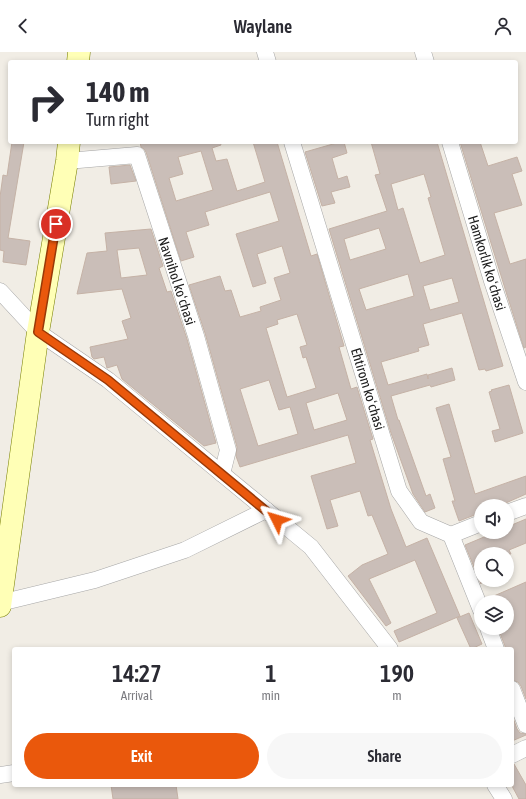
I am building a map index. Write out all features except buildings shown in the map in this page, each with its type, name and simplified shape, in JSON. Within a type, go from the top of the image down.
[{"type":"main road","points":[[0,604],[38,332],[68,152]]},
{"type":"street","name":"Ehtirom koʻchasi","points":[[293,144],[399,491],[421,522],[451,534]]},
{"type":"street","name":"Hamkorlik koʻchasi","points":[[451,144],[492,281],[526,382]]},
{"type":"street","name":"Navnihol koʻchasi","points":[[68,152],[136,155],[196,336],[228,450],[222,474]]},
{"type":"street","points":[[0,291],[38,332],[108,380],[310,547],[388,647]]},
{"type":"street","points":[[514,510],[526,506]]},
{"type":"street","points":[[0,604],[95,580],[185,550],[266,510]]},
{"type":"street","points":[[474,526],[451,534],[475,595]]},
{"type":"street","points":[[491,635],[495,647]]},
{"type":"street","points":[[514,694],[526,725]]},
{"type":"street","points":[[514,754],[526,748]]},
{"type":"street","points":[[0,775],[12,773]]},
{"type":"street","points":[[496,787],[504,799]]},
{"type":"route","points":[[56,224],[38,332],[108,380],[277,520]]}]
